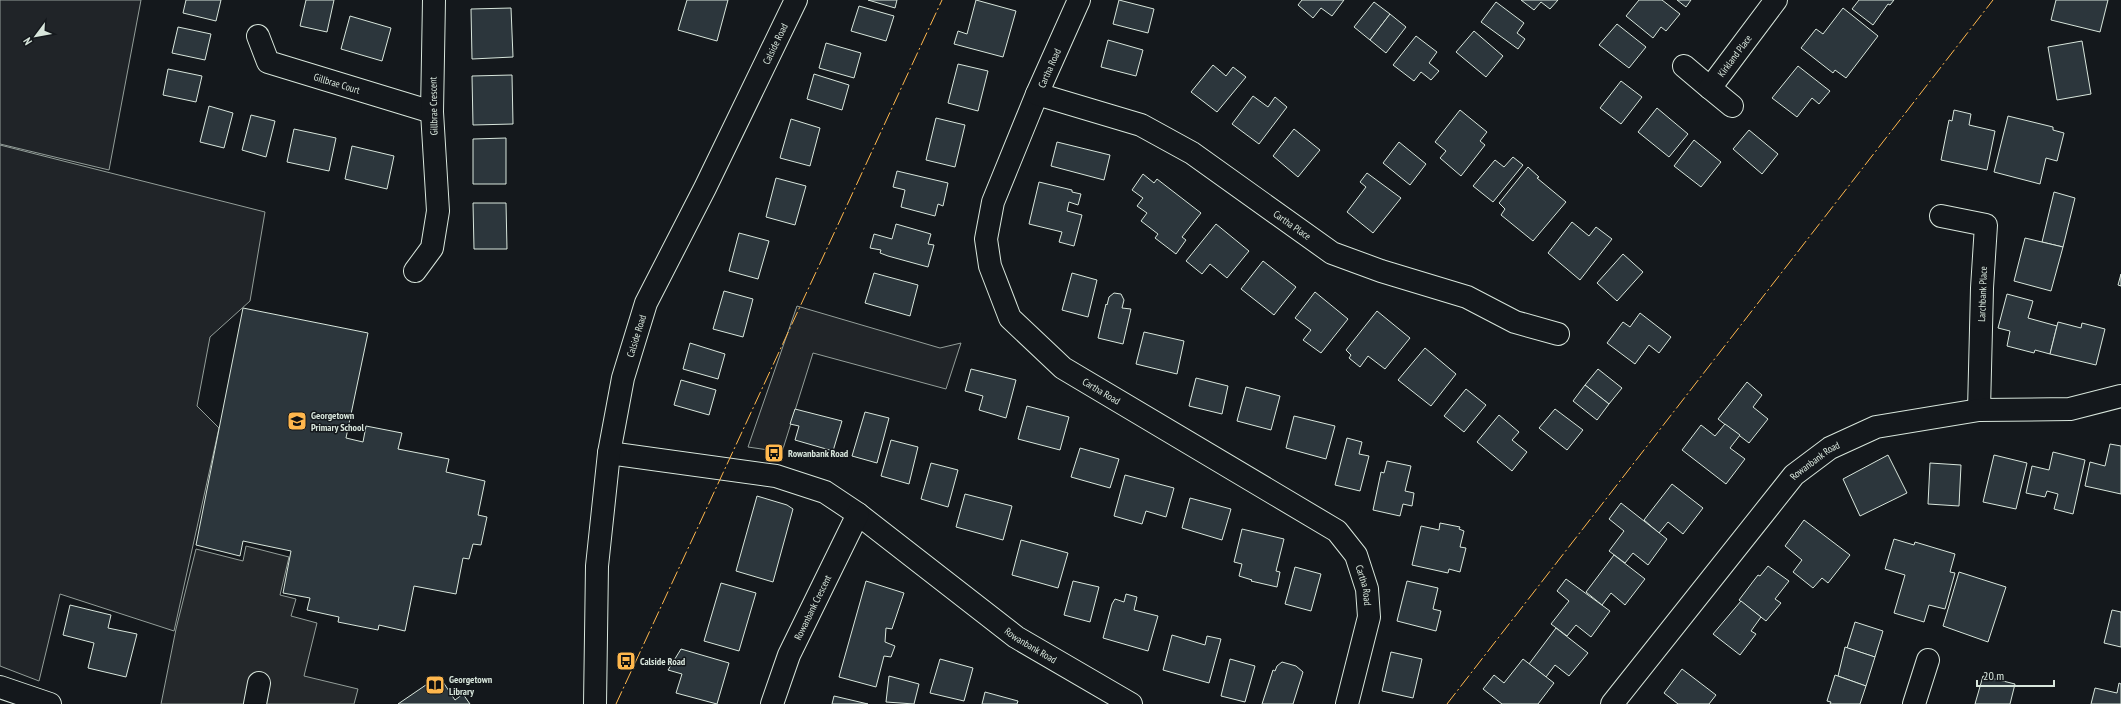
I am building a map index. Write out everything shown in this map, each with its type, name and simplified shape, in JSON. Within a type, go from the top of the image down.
[{"type":"street","name":"Gillbrae Crescent","points":[[415,271],[432,248],[438,211],[432,112],[434,0]]},
{"type":"street","name":"Calside Road","points":[[595,704],[597,566],[609,453],[624,378],[646,303],[705,188],[796,0]]},
{"type":"street","name":"Cartha Road","points":[[1079,0],[1037,94],[993,202],[986,239],[990,266],[1010,318],[1063,368],[1338,531],[1356,555],[1367,589],[1369,617],[1347,704]]},
{"type":"street","name":"Kirkland Place","points":[[1710,88],[1776,0]]},
{"type":"street","name":"Gillbrae Court","points":[[258,36],[268,62],[432,112]]},
{"type":"street","points":[[1684,66],[1732,106]]},
{"type":"street","name":"Cartha Place","points":[[1037,94],[1141,125],[1160,135],[1192,153],[1332,253],[1381,271],[1467,297],[1515,322],[1558,334]]},
{"type":"street","name":"Larchbank Place","points":[[1941,216],[1986,225],[1982,288],[1979,410]]},
{"type":"street","name":"Rowanbank Road","points":[[1612,704],[1794,475],[1830,448],[1876,427],[1979,410],[2070,409],[2121,396]]},
{"type":"street","name":"Rowanbank Road","points":[[609,453],[776,476],[825,492],[858,514],[1016,637],[1131,704]]},
{"type":"street","name":"Rowanbank Crescent","points":[[772,704],[789,655],[858,514]]},
{"type":"street","points":[[1914,704],[1928,660]]},
{"type":"street","points":[[0,688],[50,704]]},
{"type":"shaded area","points":[[0,0],[141,0],[109,170],[0,144]]},
{"type":"shaded area","points":[[0,145],[265,212],[250,301],[210,337],[197,406],[219,428],[174,631],[60,594],[39,681],[0,666]]},
{"type":"shaded area","points":[[797,306],[940,348],[961,343],[946,389],[813,353],[782,452],[748,447]]},
{"type":"shaded area","points":[[246,546],[289,557],[280,595],[296,599],[291,616],[317,623],[304,676],[358,689],[354,704],[161,704],[176,629],[196,549],[243,561]]},
{"type":"building","points":[[186,0],[221,0],[216,21],[183,13]]},
{"type":"building","points":[[306,0],[334,0],[327,32],[300,26]]},
{"type":"building","points":[[687,0],[728,0],[717,41],[678,30]]},
{"type":"building","points":[[868,0],[897,0],[895,8]]},
{"type":"building","points":[[976,0],[1016,11],[1003,57],[954,44],[958,31],[967,34]]},
{"type":"building","points":[[1119,0],[1154,9],[1148,33],[1113,24]]},
{"type":"building","points":[[1302,0],[1344,0],[1332,16],[1321,8],[1313,18],[1298,5]]},
{"type":"building","points":[[1521,0],[1558,0],[1550,9],[1541,2],[1534,10]]},
{"type":"building","points":[[1639,0],[1662,0],[1680,14],[1666,31],[1661,27],[1653,38],[1626,16]]},
{"type":"building","points":[[1677,0],[1691,0],[1686,7]]},
{"type":"building","points":[[1859,0],[1894,0],[1890,5],[1888,4],[1873,25],[1852,9]]},
{"type":"building","points":[[2056,0],[2108,0],[2100,32],[2051,20]]},
{"type":"building","points":[[1374,2],[1390,14],[1370,40],[1354,27]]},
{"type":"building","points":[[1496,2],[1524,23],[1517,33],[1525,39],[1518,49],[1481,22]]},
{"type":"building","points":[[859,6],[894,16],[886,41],[851,31]]},
{"type":"building","points":[[511,8],[513,57],[472,59],[471,9]]},
{"type":"building","points":[[1843,8],[1878,36],[1846,78],[1835,70],[1833,73],[1801,48],[1816,29],[1823,34]]},
{"type":"building","points":[[1390,14],[1406,27],[1386,53],[1370,40]]},
{"type":"building","points":[[350,16],[391,28],[382,61],[341,49]]},
{"type":"building","points":[[1617,24],[1646,47],[1629,68],[1599,45]]},
{"type":"building","points":[[178,27],[211,34],[205,60],[172,53]]},
{"type":"building","points":[[1474,31],[1503,56],[1486,77],[1456,52]]},
{"type":"building","points":[[1416,36],[1437,52],[1429,63],[1439,71],[1431,80],[1421,72],[1414,81],[1393,65]]},
{"type":"building","points":[[1108,40],[1143,50],[1136,76],[1101,67]]},
{"type":"building","points":[[2082,41],[2091,94],[2057,100],[2048,47]]},
{"type":"building","points":[[826,43],[861,53],[854,78],[819,68]]},
{"type":"building","points":[[958,64],[988,71],[978,111],[948,103]]},
{"type":"building","points":[[1213,65],[1226,76],[1233,67],[1246,77],[1217,112],[1191,92]]},
{"type":"building","points":[[1798,66],[1830,91],[1819,104],[1812,98],[1797,117],[1772,98]]},
{"type":"building","points":[[168,69],[202,76],[196,102],[163,95]]},
{"type":"building","points":[[814,74],[849,85],[842,110],[807,99]]},
{"type":"building","points":[[512,75],[513,124],[473,125],[472,76]]},
{"type":"building","points":[[1621,81],[1642,97],[1621,124],[1600,108]]},
{"type":"building","points":[[1253,96],[1268,107],[1275,97],[1287,107],[1259,144],[1232,124]]},
{"type":"building","points":[[209,106],[233,113],[224,148],[200,142]]},
{"type":"building","points":[[1657,108],[1688,134],[1669,157],[1638,132]]},
{"type":"building","points":[[1460,110],[1487,132],[1480,141],[1485,145],[1461,176],[1440,158],[1446,151],[1435,142]]},
{"type":"building","points":[[1954,110],[1971,114],[1969,125],[1995,131],[1987,170],[1941,160],[1949,120],[1952,121]]},
{"type":"building","points":[[251,115],[275,121],[266,157],[242,150]]},
{"type":"building","points":[[2008,116],[2053,127],[2053,130],[2064,133],[2057,161],[2046,158],[2040,184],[1994,172]]},
{"type":"building","points":[[936,118],[965,125],[955,167],[926,160]]},
{"type":"building","points":[[791,119],[820,128],[810,166],[780,158]]},
{"type":"building","points":[[294,129],[336,138],[329,171],[287,162]]},
{"type":"building","points":[[1294,129],[1320,150],[1298,177],[1273,156]]},
{"type":"building","points":[[1749,130],[1778,154],[1762,174],[1733,149]]},
{"type":"building","points":[[506,138],[506,184],[473,184],[473,139]]},
{"type":"building","points":[[1694,140],[1721,162],[1701,187],[1674,166]]},
{"type":"building","points":[[1057,142],[1110,155],[1104,180],[1051,166]]},
{"type":"building","points":[[1399,142],[1426,164],[1410,185],[1383,163]]},
{"type":"building","points":[[352,146],[394,156],[387,189],[345,179]]},
{"type":"building","points":[[1513,157],[1523,165],[1493,202],[1473,186],[1495,160],[1504,167]]},
{"type":"building","points":[[1528,167],[1539,177],[1537,178],[1566,202],[1533,241],[1501,215],[1505,209],[1499,203]]},
{"type":"building","points":[[897,171],[948,183],[943,206],[938,204],[935,216],[901,207],[905,190],[893,187]]},
{"type":"building","points":[[1367,173],[1401,198],[1373,233],[1347,212],[1366,187],[1360,182]]},
{"type":"building","points":[[1143,174],[1154,183],[1157,179],[1201,213],[1182,237],[1186,240],[1176,254],[1155,238],[1158,234],[1141,221],[1147,213],[1137,206],[1143,198],[1132,190]]},
{"type":"building","points":[[776,178],[806,186],[795,225],[766,217]]},
{"type":"building","points":[[1039,182],[1072,190],[1072,192],[1081,194],[1078,205],[1069,202],[1067,211],[1082,215],[1074,246],[1059,242],[1062,232],[1029,224]]},
{"type":"building","points":[[2054,192],[2075,198],[2063,247],[2042,242]]},
{"type":"building","points":[[473,203],[506,203],[507,249],[474,249]]},
{"type":"building","points":[[1572,222],[1589,236],[1596,227],[1612,239],[1580,280],[1548,253]]},
{"type":"building","points":[[896,224],[931,234],[928,244],[934,245],[928,267],[888,256],[880,253],[881,250],[870,248],[874,234],[892,239]]},
{"type":"building","points":[[1216,224],[1249,251],[1227,278],[1210,264],[1202,274],[1186,261]]},
{"type":"building","points":[[739,233],[769,241],[758,279],[729,271]]},
{"type":"building","points":[[2025,238],[2063,247],[2051,291],[2014,281]]},
{"type":"building","points":[[1623,254],[1643,272],[1617,301],[1597,283]]},
{"type":"building","points":[[1263,261],[1296,287],[1274,315],[1241,289]]},
{"type":"building","points":[[874,273],[918,285],[910,316],[865,303]]},
{"type":"building","points":[[1072,273],[1097,280],[1088,317],[1062,310]]},
{"type":"building","points":[[2121,274],[2121,286],[2118,285]]},
{"type":"building","points":[[724,291],[753,299],[743,337],[713,329]]},
{"type":"building","points":[[1315,292],[1348,319],[1321,353],[1303,340],[1311,330],[1295,318]]},
{"type":"building","points":[[1114,293],[1121,294],[1124,300],[1122,308],[1131,309],[1123,344],[1098,338],[1106,304],[1107,305],[1109,297]]},
{"type":"building","points":[[2007,294],[2033,301],[2028,318],[2057,326],[2050,354],[2035,350],[2034,353],[2007,346],[2010,331],[1998,328]]},
{"type":"building","name":"Georgetown Primary School","points":[[243,308],[368,333],[346,438],[363,442],[366,426],[402,433],[398,449],[449,459],[446,472],[485,481],[478,515],[487,517],[481,545],[473,544],[469,559],[463,558],[456,594],[414,586],[405,631],[379,625],[378,630],[338,622],[339,617],[307,610],[310,598],[283,593],[291,551],[243,541],[240,556],[196,545]]},
{"type":"building","points":[[1377,311],[1410,338],[1385,369],[1368,356],[1360,367],[1349,358],[1351,355],[1346,350]]},
{"type":"building","points":[[1640,313],[1671,337],[1659,353],[1649,345],[1635,364],[1607,343],[1623,322],[1630,327]]},
{"type":"building","points":[[2058,322],[2081,328],[2082,323],[2105,329],[2096,365],[2050,354]]},
{"type":"building","points":[[1144,332],[1184,341],[1177,374],[1136,364]]},
{"type":"building","points":[[690,343],[725,354],[718,379],[683,369]]},
{"type":"building","points":[[1425,348],[1456,374],[1431,406],[1398,380]]},
{"type":"building","points":[[971,369],[1016,380],[1006,418],[979,410],[983,396],[965,391]]},
{"type":"building","points":[[1598,369],[1622,388],[1609,404],[1585,385]]},
{"type":"building","points":[[1196,378],[1228,386],[1222,414],[1189,406]]},
{"type":"building","points":[[681,380],[716,390],[709,415],[674,405]]},
{"type":"building","points":[[1747,382],[1762,395],[1753,407],[1768,419],[1749,443],[1718,419]]},
{"type":"building","points":[[1585,385],[1609,404],[1597,420],[1573,401]]},
{"type":"building","points":[[1246,387],[1280,396],[1271,430],[1237,421]]},
{"type":"building","points":[[1466,389],[1486,405],[1464,432],[1444,416]]},
{"type":"building","points":[[1027,406],[1069,417],[1060,450],[1018,439]]},
{"type":"building","points":[[795,409],[842,421],[833,451],[795,440],[799,426],[790,424]]},
{"type":"building","points":[[1555,409],[1583,430],[1567,450],[1539,428]]},
{"type":"building","points":[[865,412],[889,418],[877,463],[852,456]]},
{"type":"building","points":[[1499,415],[1519,432],[1512,440],[1527,452],[1512,471],[1477,442]]},
{"type":"building","points":[[1294,416],[1335,426],[1326,459],[1286,448]]},
{"type":"building","points":[[1725,424],[1740,435],[1730,448],[1745,459],[1726,484],[1682,450],[1701,425],[1715,436]]},
{"type":"building","points":[[1347,438],[1362,442],[1359,454],[1369,456],[1360,491],[1335,485]]},
{"type":"building","points":[[891,440],[918,447],[909,484],[881,476]]},
{"type":"building","points":[[2110,444],[2121,446],[2121,494],[2085,486],[2090,462],[2105,466]]},
{"type":"building","points":[[1080,448],[1119,459],[1110,488],[1071,477]]},
{"type":"building","points":[[2053,452],[2085,460],[2073,514],[2054,509],[2058,494],[2047,491],[2045,497],[2026,493],[2032,466],[2049,470]]},
{"type":"building","points":[[1888,455],[1907,493],[1860,516],[1843,479]]},
{"type":"building","points":[[1994,455],[2027,463],[2016,509],[1983,502]]},
{"type":"building","points":[[1387,461],[1411,466],[1405,491],[1414,493],[1412,506],[1403,504],[1400,516],[1373,510],[1381,472],[1384,473]]},
{"type":"building","points":[[931,463],[958,470],[948,507],[921,499]]},
{"type":"building","points":[[1930,463],[1961,465],[1959,506],[1928,504]]},
{"type":"building","points":[[1125,475],[1174,488],[1166,517],[1146,511],[1142,524],[1114,516]]},
{"type":"building","points":[[1672,484],[1703,508],[1683,534],[1668,522],[1659,533],[1644,520]]},
{"type":"building","points":[[965,494],[1012,506],[1003,540],[956,527]]},
{"type":"building","points":[[757,496],[787,505],[793,509],[773,582],[736,571]]},
{"type":"building","points":[[1190,498],[1231,509],[1222,540],[1182,528]]},
{"type":"building","points":[[1621,503],[1667,539],[1648,565],[1633,553],[1625,563],[1609,551],[1624,531],[1609,519]]},
{"type":"building","points":[[1804,520],[1850,555],[1828,583],[1822,578],[1813,588],[1793,572],[1802,560],[1785,546]]},
{"type":"building","points":[[1440,523],[1460,527],[1459,529],[1464,531],[1460,547],[1466,548],[1460,572],[1449,569],[1448,573],[1412,565],[1421,526],[1439,530]]},
{"type":"building","points":[[1242,529],[1284,539],[1276,571],[1280,572],[1277,587],[1251,581],[1252,580],[1239,576],[1242,564],[1234,562]]},
{"type":"building","points":[[1894,539],[1914,545],[1915,542],[1955,554],[1950,572],[1955,573],[1945,609],[1929,605],[1924,622],[1894,613],[1905,575],[1885,569]]},
{"type":"building","points":[[1021,540],[1068,553],[1058,588],[1012,575]]},
{"type":"building","points":[[1614,555],[1645,579],[1625,605],[1611,593],[1602,605],[1586,592]]},
{"type":"building","points":[[1768,566],[1789,581],[1775,599],[1781,603],[1766,621],[1739,600],[1758,575],[1760,576]]},
{"type":"building","points":[[1295,567],[1321,574],[1311,611],[1285,604]]},
{"type":"building","points":[[1959,572],[2006,587],[1988,642],[1943,626]]},
{"type":"building","points":[[1566,579],[1610,611],[1591,637],[1576,625],[1567,636],[1551,624],[1569,601],[1557,591]]},
{"type":"building","points":[[866,581],[904,593],[892,629],[886,628],[885,642],[895,646],[891,657],[884,656],[876,687],[839,677]]},
{"type":"building","points":[[1073,581],[1099,587],[1090,622],[1064,615]]},
{"type":"building","points":[[1407,581],[1438,588],[1433,609],[1441,611],[1436,631],[1397,621]]},
{"type":"building","points":[[721,583],[756,593],[739,651],[704,641]]},
{"type":"building","points":[[1126,594],[1137,597],[1134,610],[1158,616],[1148,651],[1103,638],[1112,604],[1115,599],[1124,602]]},
{"type":"building","points":[[1741,601],[1761,617],[1751,631],[1756,634],[1740,655],[1713,634]]},
{"type":"building","points":[[70,605],[111,615],[108,628],[137,634],[126,677],[88,668],[94,643],[63,635]]},
{"type":"building","points":[[2112,610],[2121,612],[2121,647],[2104,643]]},
{"type":"building","points":[[1855,622],[1883,631],[1875,657],[1847,648]]},
{"type":"building","points":[[1556,628],[1588,653],[1569,676],[1555,665],[1546,677],[1529,664]]},
{"type":"building","points":[[1172,635],[1205,645],[1207,636],[1221,639],[1209,683],[1163,670]]},
{"type":"building","points":[[1845,647],[1875,657],[1866,686],[1838,676]]},
{"type":"building","points":[[681,649],[729,663],[717,704],[676,693],[682,674],[668,670]]},
{"type":"building","points":[[1391,652],[1422,659],[1413,698],[1382,691]]},
{"type":"building","points":[[940,659],[973,668],[964,701],[930,693]]},
{"type":"building","points":[[1230,659],[1255,666],[1245,702],[1221,696]]},
{"type":"building","points":[[1523,659],[1554,683],[1538,704],[1502,704],[1483,689],[1494,675],[1504,683]]},
{"type":"building","points":[[1282,662],[1296,666],[1303,672],[1293,704],[1262,704],[1273,670],[1275,671],[1277,666]]},
{"type":"building","points":[[1682,669],[1716,695],[1709,704],[1678,704],[1664,693]]},
{"type":"building","points":[[1835,675],[1866,686],[1860,704],[1830,704],[1831,702],[1827,701]]},
{"type":"building","name":"Georgetown Library","points":[[439,676],[455,700],[463,694],[470,704],[398,704]]},
{"type":"building","points":[[889,676],[919,684],[914,704],[886,702]]},
{"type":"building","points":[[1983,676],[2015,684],[2010,704],[1975,704]]},
{"type":"building","points":[[2119,683],[2121,684],[2121,704],[2091,704],[2095,688],[2117,693]]},
{"type":"building","points":[[985,692],[1018,701],[1017,704],[982,704]]},
{"type":"building","points":[[834,696],[868,704],[832,704]]},
{"type":"power","points":[[616,704],[942,0]]},
{"type":"power","points":[[1447,704],[1993,0]]},
{"type":"place","name":"Georgetown Primary School","points":[[297,421]]},
{"type":"place","name":"Rowanbank Road","points":[[774,453]]},
{"type":"place","name":"Calside Road","points":[[626,661]]},
{"type":"place","name":"Georgetown Library","points":[[435,685]]}]
